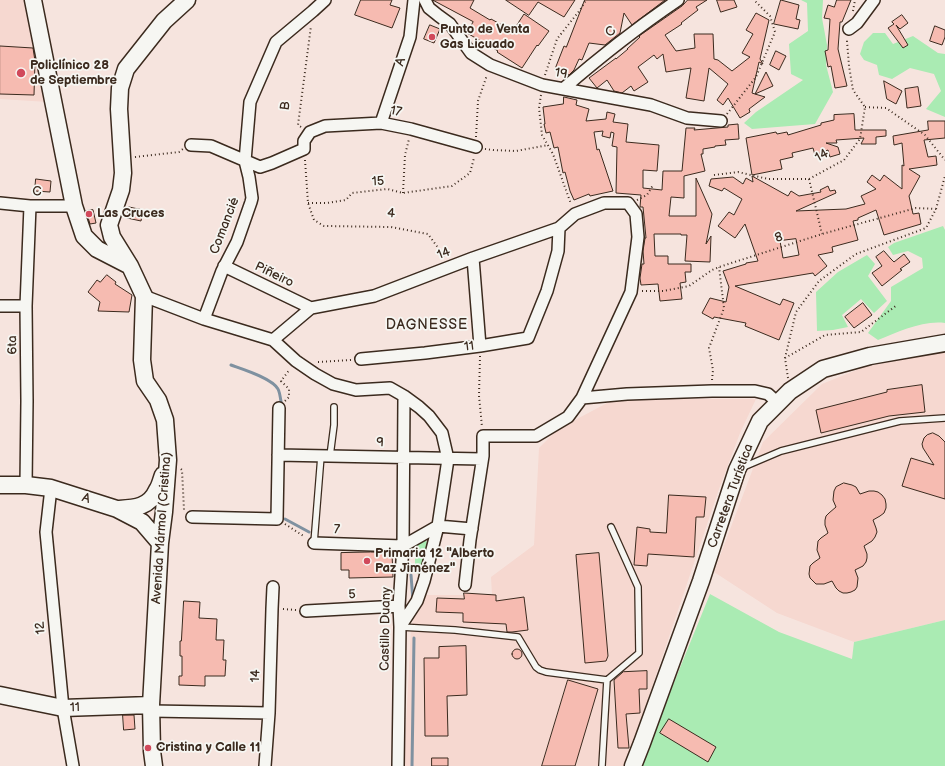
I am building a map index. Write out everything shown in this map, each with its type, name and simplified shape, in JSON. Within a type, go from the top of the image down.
[{"type":"main road","points":[[33,0],[74,206],[84,236],[97,249],[130,266]]},
{"type":"main road","points":[[144,296],[130,266],[112,237],[109,225],[120,190],[122,173],[119,109],[120,88],[126,69],[164,22],[187,0]]},
{"type":"main road","name":"Avenida Mármol (Cristina)","points":[[144,296],[142,360],[145,381],[158,400],[165,420],[168,460],[160,543],[151,708],[152,751],[154,766]]},
{"type":"main road","name":"Carretera Turística","points":[[633,766],[700,581],[737,470],[760,421],[790,391],[823,369],[870,356],[945,342]]},
{"type":"main road","points":[[117,509],[135,508],[147,504],[157,491],[168,460]]},
{"type":"main road","name":"A","points":[[0,485],[26,484],[51,488],[117,509],[142,522],[160,543]]},
{"type":"main road","name":"11","points":[[0,695],[63,708],[151,708]]},
{"type":"street","name":"Comancié","points":[[204,319],[224,266],[237,242],[252,198],[245,161],[250,102],[276,42],[325,0]]},
{"type":"street","name":"A","points":[[381,123],[410,37],[414,0]]},
{"type":"street","name":"19","points":[[425,0],[429,8],[450,24],[471,54],[490,65],[542,85],[651,105],[687,118],[721,121]]},
{"type":"street","name":"C","points":[[564,89],[586,69],[678,0]]},
{"type":"street","points":[[849,29],[857,24],[874,0]]},
{"type":"street","name":"17","points":[[310,132],[326,126],[381,123],[411,129],[476,147]]},
{"type":"street","points":[[191,145],[211,146],[260,167],[304,149],[304,141],[310,132]]},
{"type":"street","name":"C","points":[[0,203],[30,206],[74,206]]},
{"type":"street","name":"14","points":[[273,340],[311,308],[374,296],[450,266],[559,228],[575,214],[604,203],[628,203]]},
{"type":"street","points":[[465,585],[482,459],[483,436],[536,436],[568,417],[582,398],[631,292],[638,237],[636,214],[628,203]]},
{"type":"street","name":"6ta","points":[[26,484],[26,306],[30,206]]},
{"type":"street","name":"11","points":[[361,359],[425,353],[528,338],[547,291],[558,251],[559,228]]},
{"type":"street","points":[[473,258],[480,346]]},
{"type":"street","name":"Piñeiro","points":[[224,266],[311,308]]},
{"type":"street","points":[[144,296],[204,319],[273,340],[296,361],[314,374],[333,384],[356,390],[390,388],[404,396],[429,416],[442,433],[448,458],[438,526],[424,580],[417,601],[400,627]]},
{"type":"street","points":[[0,306],[26,306]]},
{"type":"street","points":[[582,398],[627,394],[755,391],[768,394],[778,403]]},
{"type":"street","name":"Castillo Duany","points":[[398,766],[399,606],[403,546],[404,396]]},
{"type":"street","points":[[192,517],[277,519],[283,455],[279,408]]},
{"type":"street","name":"9","points":[[283,455],[482,459]]},
{"type":"street","name":"12","points":[[51,488],[46,532],[63,708],[73,766]]},
{"type":"street","points":[[403,546],[438,526],[472,529]]},
{"type":"street","name":"7","points":[[314,543],[403,546]]},
{"type":"street","name":"14","points":[[265,766],[269,713],[273,587]]},
{"type":"street","name":"5","points":[[306,611],[399,606]]},
{"type":"street","name":"11","points":[[151,708],[269,713]]},
{"type":"lane","points":[[314,543],[325,456],[334,425],[334,407]]},
{"type":"lane","points":[[737,470],[781,450],[900,422],[945,418]]},
{"type":"lane","points":[[602,766],[607,680],[639,653],[638,587],[611,527]]},
{"type":"lane","points":[[400,627],[455,630],[518,637],[536,667],[540,670],[607,680]]},
{"type":"path","points":[[575,214],[553,154],[542,135],[539,108],[542,85],[558,39],[586,0]]},
{"type":"path","points":[[721,121],[756,77],[775,32],[770,16],[754,0]]},
{"type":"path","points":[[855,0],[847,41],[849,66],[854,90],[865,107],[886,108],[925,136],[945,160]]},
{"type":"path","name":"B","points":[[310,132],[298,125],[313,11]]},
{"type":"path","points":[[490,65],[478,101],[476,147],[493,150],[516,151],[548,145]]},
{"type":"path","name":"14","points":[[714,175],[738,172],[768,179],[809,179],[844,160],[860,139],[865,107]]},
{"type":"path","points":[[403,193],[405,155],[411,129]]},
{"type":"path","name":"15","points":[[308,203],[327,204],[346,200],[352,193],[387,189],[403,193],[452,186],[470,173],[476,147]]},
{"type":"path","points":[[304,149],[308,203]]},
{"type":"path","points":[[133,157],[179,152]]},
{"type":"path","points":[[790,391],[785,358],[796,312],[819,281],[856,254],[926,228],[936,209],[945,176]]},
{"type":"path","points":[[809,179],[822,234]]},
{"type":"path","points":[[628,203],[647,196],[653,185]]},
{"type":"path","name":"4","points":[[308,203],[314,220],[324,226],[391,227],[428,234],[450,266]]},
{"type":"path","name":"8","points":[[631,292],[663,290],[689,286],[712,270],[719,267],[822,234],[916,208],[936,209]]},
{"type":"path","points":[[712,391],[713,370],[709,348],[724,308],[719,267]]},
{"type":"path","points":[[785,358],[825,335],[861,332],[896,305]]},
{"type":"path","points":[[480,346],[479,396],[483,436]]},
{"type":"path","points":[[289,397],[289,389],[281,381],[296,361],[318,362],[361,359]]},
{"type":"path","points":[[182,470],[184,511],[192,517]]},
{"type":"path","points":[[277,519],[314,543]]},
{"type":"path","points":[[272,609],[306,611]]},
{"type":"shaded area","name":"Policlínico 28 de Septiembre","points":[[0,0],[25,0],[48,102],[0,99]]},
{"type":"shaded area","points":[[936,353],[945,353],[945,620],[854,642],[777,613],[714,572],[763,442],[822,384],[864,367]]},
{"type":"shaded area","points":[[644,399],[756,399],[740,433],[719,489],[624,766],[404,766],[411,627],[420,595],[492,595],[491,577],[534,545],[539,448],[558,429],[609,402]]},
{"type":"green space","points":[[801,0],[823,0],[822,18],[827,45],[826,65],[833,92],[815,124],[752,129],[744,123],[756,112],[803,80],[791,74],[789,44],[808,31],[807,3]]},
{"type":"green space","points":[[873,33],[885,33],[893,44],[913,36],[938,53],[945,54],[945,117],[926,109],[941,91],[934,74],[910,68],[892,79],[879,75],[877,65],[864,60],[860,54],[864,42]]},
{"type":"green space","points":[[943,226],[945,230],[945,323],[928,323],[919,325],[878,340],[868,333],[891,301],[891,287],[923,268],[922,258],[908,251],[893,255],[888,247],[894,243]]},
{"type":"green space","points":[[867,255],[875,264],[868,276],[887,301],[874,313],[861,299],[842,315],[848,327],[817,331],[816,292],[838,272]]},
{"type":"green space","points":[[425,540],[427,542],[423,574],[415,573],[415,542]]},
{"type":"green space","points":[[710,594],[779,632],[852,659],[854,642],[945,620],[945,766],[640,766]]},
{"type":"building","points":[[361,0],[392,0],[390,5],[400,8],[392,28],[355,15]]},
{"type":"building","points":[[433,0],[474,0],[470,8],[513,31],[524,14],[549,31],[538,46],[537,45],[522,68],[497,52],[498,51],[467,33],[473,22]]},
{"type":"building","points":[[506,0],[575,0],[564,17],[538,2],[529,15]]},
{"type":"building","points":[[585,0],[665,0],[632,25],[624,13],[620,33],[605,45],[589,43],[582,60],[579,59],[574,70],[569,75],[555,69],[564,46],[566,47]]},
{"type":"building","points":[[688,0],[707,0],[696,7],[698,10],[681,23],[682,24],[665,35],[676,51],[695,48],[694,34],[713,34],[714,59],[718,60],[732,71],[750,57],[742,53],[753,34],[746,30],[756,13],[769,20],[760,59],[763,64],[759,62],[752,93],[765,97],[749,109],[750,112],[740,118],[728,98],[723,105],[717,100],[728,84],[709,68],[704,101],[686,98],[691,68],[666,72],[663,54],[657,59],[654,55],[638,67],[648,82],[634,91],[631,86],[622,93],[614,91],[607,80],[597,88],[589,78],[628,49],[640,37],[639,36],[682,6]]},
{"type":"building","points":[[717,0],[734,0],[737,7],[721,12]]},
{"type":"building","points":[[781,0],[799,5],[796,19],[800,20],[798,29],[774,24]]},
{"type":"building","points":[[837,0],[851,0],[842,22],[840,22],[838,49],[847,86],[835,88],[831,66],[828,67],[825,51],[828,50],[830,19],[824,18],[828,5],[834,7]]},
{"type":"building","points":[[902,15],[908,23],[900,29],[896,25],[908,45],[903,48],[888,28],[894,24],[892,22]]},
{"type":"building","points":[[430,25],[440,29],[434,43],[424,39]]},
{"type":"building","points":[[935,26],[945,30],[945,37],[942,45],[930,41]]},
{"type":"building","points":[[0,46],[33,48],[35,61],[34,95],[0,94]]},
{"type":"building","points":[[776,51],[786,56],[779,70],[770,65]]},
{"type":"building","points":[[766,72],[773,86],[755,94]]},
{"type":"building","points":[[884,81],[902,91],[896,104],[887,99]]},
{"type":"building","points":[[918,87],[921,106],[907,108],[905,89]]},
{"type":"building","points":[[564,97],[577,100],[576,105],[589,109],[586,121],[606,119],[607,112],[615,114],[613,122],[628,124],[626,142],[659,145],[657,171],[643,170],[643,188],[662,190],[663,171],[682,171],[686,128],[695,128],[694,130],[728,127],[728,125],[738,124],[739,139],[725,140],[726,145],[703,149],[703,154],[701,154],[705,171],[684,176],[684,198],[671,197],[669,216],[696,216],[696,178],[712,214],[706,244],[711,236],[710,262],[685,261],[687,235],[654,234],[655,256],[668,256],[668,264],[691,264],[691,272],[685,272],[686,282],[680,283],[682,299],[660,301],[658,284],[641,285],[640,278],[642,264],[644,264],[643,251],[646,238],[643,207],[640,207],[641,195],[616,193],[617,147],[612,146],[614,133],[611,132],[610,138],[602,136],[603,131],[594,132],[597,150],[599,149],[613,191],[590,196],[589,194],[574,200],[565,172],[563,173],[558,147],[554,148],[550,132],[546,133],[544,124],[543,107],[563,104]]},
{"type":"building","points":[[854,114],[855,130],[886,130],[886,136],[876,137],[876,144],[861,144],[864,138],[836,140],[837,143],[826,143],[838,147],[840,154],[830,157],[828,150],[815,155],[813,148],[792,153],[793,157],[780,160],[782,169],[752,175],[746,138],[776,132],[777,134],[787,132],[788,135],[834,120],[834,115]]},
{"type":"building","points":[[928,121],[945,121],[945,138],[924,140],[928,157],[936,156],[937,165],[909,169],[920,176],[909,196],[913,214],[919,213],[921,224],[884,235],[876,210],[858,218],[858,220],[853,221],[858,240],[832,247],[833,252],[818,255],[827,266],[815,276],[813,273],[735,286],[780,305],[783,299],[794,303],[779,340],[745,326],[746,323],[714,317],[713,319],[702,313],[710,298],[726,302],[729,287],[723,271],[746,263],[758,261],[745,224],[735,238],[718,226],[729,212],[734,215],[742,199],[724,188],[722,191],[709,186],[711,179],[733,177],[743,184],[746,178],[753,182],[752,176],[788,196],[791,191],[799,196],[821,192],[820,190],[828,186],[830,191],[835,190],[836,193],[796,211],[846,209],[865,204],[861,196],[876,189],[867,182],[872,175],[880,181],[884,175],[902,189],[902,165],[904,166],[902,143],[894,145],[893,136],[928,130]],"holes":[[[796,239],[799,255],[783,258],[780,241]]]},
{"type":"building","points":[[36,179],[51,181],[50,192],[35,191]]},
{"type":"building","points":[[129,207],[143,210],[141,221],[127,218]]},
{"type":"building","points":[[93,210],[96,223],[90,224],[86,211]]},
{"type":"building","points":[[884,251],[894,262],[904,254],[910,262],[882,286],[872,273],[882,266],[876,257]]},
{"type":"building","points":[[107,275],[116,282],[115,284],[132,295],[129,312],[98,311],[100,302],[88,292],[97,280],[100,282]]},
{"type":"building","points":[[863,303],[872,315],[854,328],[845,317]]},
{"type":"building","points":[[922,385],[925,412],[889,416],[821,433],[816,410],[887,392],[887,390]]},
{"type":"building","points":[[933,433],[945,442],[945,499],[902,486],[911,458],[934,465],[922,444],[927,435]]},
{"type":"building","points":[[844,483],[856,487],[860,494],[869,491],[878,492],[885,499],[886,504],[884,513],[873,520],[877,532],[875,537],[864,546],[867,554],[866,562],[863,566],[855,570],[858,578],[857,587],[855,590],[847,593],[839,591],[832,581],[824,584],[816,584],[810,578],[809,574],[810,566],[820,558],[817,550],[818,541],[828,533],[825,525],[826,516],[836,507],[833,500],[834,491],[836,487]]},
{"type":"building","points":[[669,495],[706,497],[704,517],[696,517],[694,557],[648,554],[647,566],[634,565],[637,527],[650,529],[650,532],[666,533]]},
{"type":"building","name":"Primaria 12 \"Alberto Paz Jiménez\"","points":[[341,553],[392,553],[393,577],[349,578],[349,570],[341,570]]},
{"type":"building","points":[[599,553],[608,656],[606,661],[585,663],[576,555]]},
{"type":"building","points":[[464,593],[496,595],[496,601],[524,597],[528,630],[507,632],[506,624],[463,622],[463,613],[436,612],[437,598],[464,599]]},
{"type":"building","points":[[184,601],[200,602],[199,618],[217,619],[216,640],[224,640],[223,660],[226,660],[225,676],[205,676],[205,686],[179,685],[179,676],[182,676],[180,641]]},
{"type":"building","points":[[466,646],[467,695],[447,696],[448,736],[425,736],[424,658],[439,658],[439,647]]},
{"type":"building","points":[[515,649],[519,649],[521,650],[521,658],[515,659],[512,656],[512,652]]},
{"type":"building","points":[[647,671],[647,689],[639,689],[640,713],[626,714],[629,748],[618,748],[614,680],[623,672]]},
{"type":"building","points":[[568,680],[598,689],[575,766],[542,766]]},
{"type":"building","points":[[123,715],[134,715],[135,729],[124,730]]},
{"type":"building","points":[[669,719],[716,747],[708,762],[660,733]]},
{"type":"building","points":[[432,758],[448,758],[448,766],[432,766]]},
{"type":"waterway","points":[[231,365],[256,374],[275,385],[279,390],[282,407]]},
{"type":"waterway","points":[[285,519],[309,532]]},
{"type":"waterway","points":[[411,575],[413,601]]},
{"type":"waterway","points":[[412,766],[414,638]]},
{"type":"place","name":"Punto de Venta Gas Licuado","points":[[432,37]]},
{"type":"place","name":"Policlínico 28 de Septiembre","points":[[21,73]]},
{"type":"place","name":"Las Cruces","points":[[89,214]]},
{"type":"place","name":"Primaria 12 \"Alberto Paz Jiménez\"","points":[[367,561]]},
{"type":"place","name":"Cristina y Calle 11","points":[[148,748]]},
{"type":"district","name":"DAGNESSE","points":[[427,325]]}]
